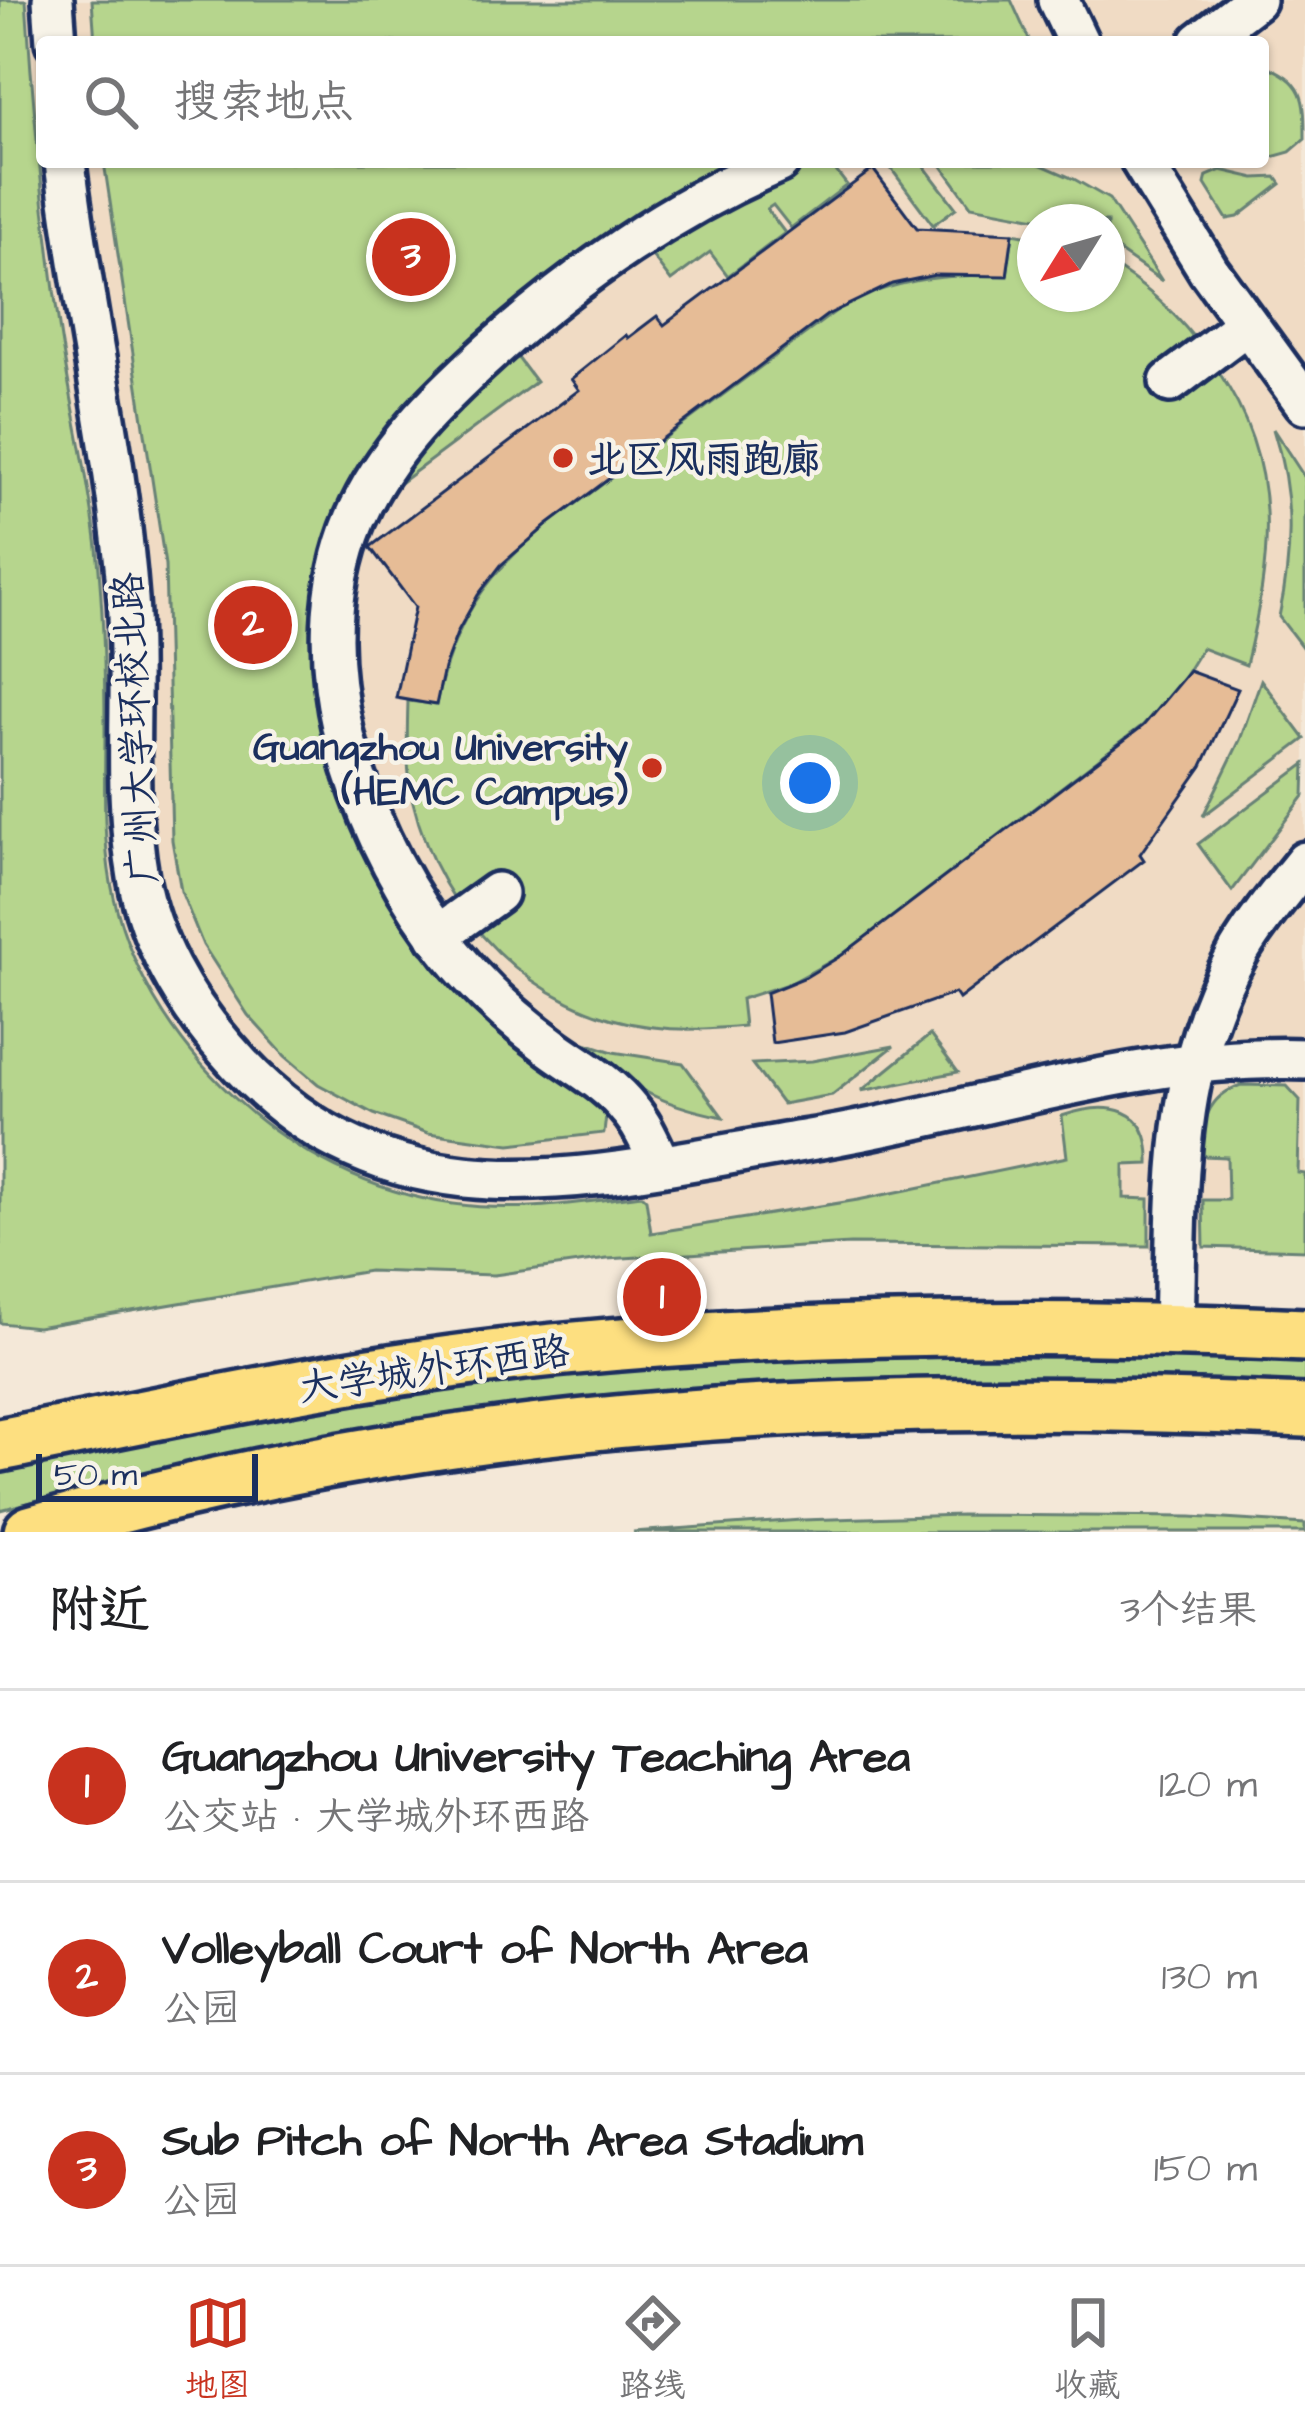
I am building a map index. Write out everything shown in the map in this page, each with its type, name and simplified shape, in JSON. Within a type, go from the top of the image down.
[{"type":"main road","name":"大学城外环西路","points":[[0,1445],[285,1388],[550,1350],[894,1329],[1174,1329],[1305,1335]]},
{"type":"main road","name":"大学城外环西路","points":[[30,1532],[137,1500],[360,1453],[506,1432],[867,1405],[1060,1401],[1305,1411]]},
{"type":"lane","points":[[53,0],[56,36]]},
{"type":"lane","points":[[1058,0],[1075,36]]},
{"type":"lane","points":[[1208,36],[1255,0]]},
{"type":"lane","name":"广州大学环校北路","points":[[66,168],[126,568],[131,818],[137,875],[154,933],[183,990],[227,1051],[276,1102],[323,1132],[387,1161],[453,1178],[509,1183],[571,1178],[885,1126],[1095,1079],[1193,1063],[1305,1059]]},
{"type":"lane","points":[[660,1164],[636,1117],[616,1094],[503,1009],[437,936],[379,841],[345,736],[335,667],[338,584],[354,520],[380,470],[410,430],[538,310],[667,217],[767,168]]},
{"type":"lane","points":[[1145,168],[1180,228],[1305,404]]},
{"type":"lane","points":[[1170,382],[1247,324]]},
{"type":"lane","points":[[1174,1329],[1178,1152],[1193,1063],[1239,951],[1305,862]]},
{"type":"lane","points":[[437,936],[497,893]]},
{"type":"shaded area","name":"Guangzhou University (HEMC Campus)","points":[[0,0],[1305,0],[1305,1250],[850,1244],[607,1259],[494,1275],[369,1271],[37,1327],[0,1323]]},
{"type":"green space","points":[[0,0],[26,0],[36,168],[40,168],[64,360],[97,548],[111,883],[128,942],[154,998],[190,1050],[232,1096],[282,1135],[335,1167],[393,1191],[501,1208],[642,1195],[651,1233],[858,1200],[1067,1157],[1062,1116],[1110,1109],[1134,1119],[1148,1145],[1149,1164],[1124,1165],[1124,1198],[1149,1199],[1149,1246],[850,1244],[607,1259],[494,1275],[369,1271],[37,1327],[0,1323]]},
{"type":"green space","points":[[92,0],[1011,0],[1027,36],[95,36]]},
{"type":"green space","points":[[1269,68],[1295,84],[1303,102],[1305,139],[1290,152],[1269,158]]},
{"type":"green space","points":[[105,168],[745,168],[662,209],[346,517],[361,818],[607,1107],[604,1133],[510,1144],[428,1133],[374,1114],[318,1084],[248,1015],[203,945],[181,891],[172,840],[165,565]]},
{"type":"green space","points":[[788,168],[834,168],[847,185],[791,228],[773,205],[767,209],[785,233],[728,276],[710,252],[671,281],[643,244],[707,204]]},
{"type":"green space","points":[[891,168],[926,168],[956,208],[933,225]]},
{"type":"green space","points":[[943,168],[1049,168],[1112,204],[1017,204],[1017,214],[971,206]]},
{"type":"green space","points":[[1221,170],[1255,178],[1276,177],[1281,184],[1238,217],[1227,219],[1205,184],[1207,176]]},
{"type":"green space","points":[[1125,224],[1162,281],[1125,255]]},
{"type":"green space","points":[[1013,233],[1017,234],[1017,312],[1125,312],[1125,274],[1176,316],[1195,339],[1191,390],[1218,371],[1253,442],[1266,514],[1262,588],[1246,665],[1202,648],[1178,687],[1143,725],[842,955],[791,983],[741,999],[744,1026],[676,1029],[609,1018],[531,980],[469,920],[426,844],[411,789],[408,701],[436,704],[452,650],[474,604],[524,545],[848,302],[926,279],[1007,275]]},
{"type":"green space","points":[[509,346],[536,382],[373,503]]},
{"type":"green space","points":[[1273,429],[1305,478],[1305,651],[1279,617],[1289,523],[1285,477]]},
{"type":"green space","points":[[1261,680],[1305,739],[1203,816],[1240,740]]},
{"type":"green space","points":[[1305,764],[1304,796],[1232,891],[1198,844]]},
{"type":"green space","points":[[930,1035],[958,1072],[861,1091]]},
{"type":"green space","points":[[576,1040],[613,1052],[683,1063],[723,1117],[679,1106],[643,1090]]},
{"type":"green space","points":[[894,1046],[832,1095],[782,1104],[752,1064],[812,1061]]},
{"type":"green space","points":[[1241,1085],[1287,1086],[1300,1100],[1298,1173],[1305,1174],[1305,1250],[1204,1247],[1203,1200],[1228,1200],[1227,1157],[1203,1156],[1205,1122],[1220,1096]]},
{"type":"green space","points":[[1125,1352],[1305,1360],[1305,1387],[951,1381],[775,1386],[598,1399],[354,1429],[0,1510],[0,1471],[411,1394],[693,1363]]},
{"type":"green space","points":[[961,1515],[1191,1517],[1305,1524],[1305,1532],[633,1532]]},
{"type":"building","name":"北区风雨跑廊","points":[[873,169],[917,228],[1013,233],[1007,276],[935,275],[892,284],[827,315],[501,565],[458,631],[436,705],[396,698],[415,607],[370,547],[579,390],[571,379],[626,335],[628,338],[657,316],[664,325]]},
{"type":"building","points":[[1189,671],[1238,689],[1202,766],[1140,854],[1144,860],[959,999],[955,993],[845,1032],[772,1043],[766,993],[842,955],[1143,726]]},
{"type":"place","name":"Sub Pitch of North Area Stadium","points":[[411,257]]},
{"type":"place","name":"北区风雨跑廊","points":[[563,458]]},
{"type":"place","name":"Volleyball Court of North Area","points":[[253,625]]},
{"type":"place","name":"Guangzhou University (HEMC Campus)","points":[[652,768]]},
{"type":"place","name":"Guangzhou University Teaching Area","points":[[662,1297]]}]
